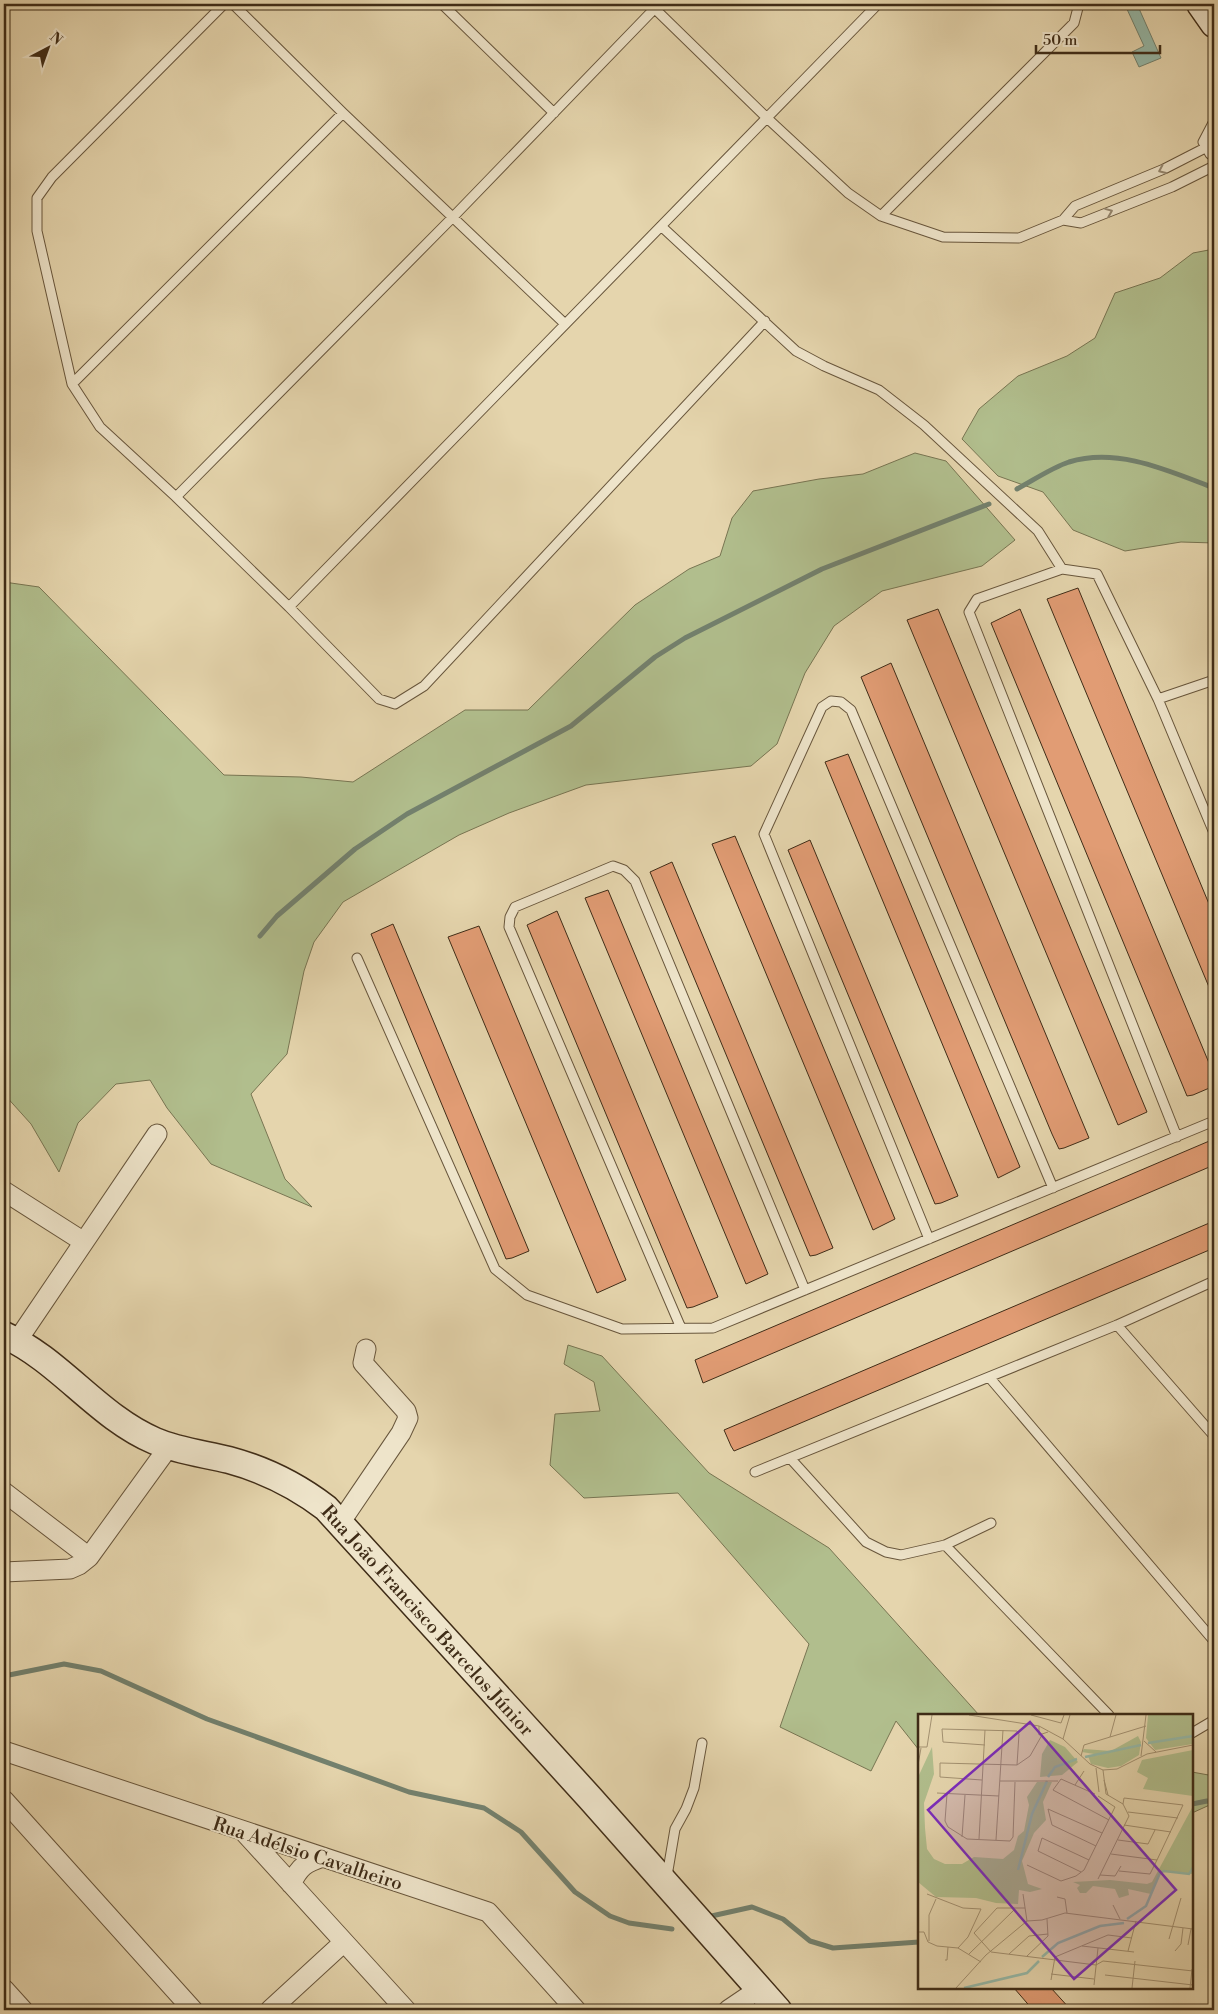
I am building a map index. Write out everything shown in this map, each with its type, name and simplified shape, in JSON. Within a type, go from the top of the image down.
[{"type":"street","points":[[1200,4],[1214,24]]},
{"type":"street","points":[[10,1338],[84,1242],[157,1134]]},
{"type":"street","points":[[4,1190],[84,1242]]},
{"type":"street","name":"Rua João Francisco Barcelos Júnior","points":[[10,1338],[38,1354],[129,1427],[156,1442],[262,1470],[285,1480],[326,1508],[778,2010]]},
{"type":"street","points":[[340,1523],[402,1433],[408,1418],[406,1411],[363,1363],[366,1349]]},
{"type":"street","points":[[4,1572],[70,1569],[79,1565],[89,1557],[170,1445]]},
{"type":"street","points":[[4,1492],[89,1557]]},
{"type":"street","name":"Rua Adélsio Cavalheiro","points":[[4,1751],[488,1912],[576,2010]]},
{"type":"street","points":[[4,1800],[192,2010]]},
{"type":"street","points":[[244,1831],[406,2010]]},
{"type":"street","points":[[291,1884],[297,1871],[307,1862],[323,1857]]},
{"type":"street","points":[[270,2010],[344,1942]]},
{"type":"street","points":[[4,1989],[23,2010]]},
{"type":"street","points":[[728,2010],[759,1989]]},
{"type":"lane","points":[[224,4],[52,177],[37,198],[37,231],[72,384],[100,427],[176,497],[289,607],[379,699],[395,704],[424,686],[764,321]]},
{"type":"lane","points":[[233,4],[343,113],[564,323]]},
{"type":"lane","points":[[442,4],[554,114]]},
{"type":"lane","points":[[289,607],[564,323],[878,4]]},
{"type":"lane","points":[[881,216],[1074,23],[1079,4]]},
{"type":"lane","points":[[176,497],[554,114],[655,5],[767,118],[848,193],[881,216],[943,237],[1019,238],[1063,220],[1075,206],[1164,169],[1205,148]]},
{"type":"lane","points":[[72,384],[343,113]]},
{"type":"lane","points":[[1214,121],[1204,139],[1205,148],[1214,157]]},
{"type":"lane","points":[[1063,220],[1082,223],[1212,169]]},
{"type":"lane","points":[[660,226],[796,351],[824,366],[879,390],[924,426],[1038,531],[1062,569]]},
{"type":"lane","points":[[1177,1137],[969,612],[977,599],[1062,569],[1097,574],[1158,699],[1214,833]]},
{"type":"lane","points":[[1158,699],[1214,680]]},
{"type":"lane","points":[[929,1239],[764,834],[822,708],[831,701],[841,702],[851,710],[1053,1188]]},
{"type":"lane","points":[[681,1328],[509,927],[510,917],[515,908],[613,866],[624,870],[635,881],[805,1290]]},
{"type":"lane","points":[[357,958],[495,1269],[527,1295],[622,1329],[713,1328],[1214,1121]]},
{"type":"lane","points":[[755,1472],[1117,1326],[1214,1281]]},
{"type":"lane","points":[[1117,1326],[1214,1436]]},
{"type":"lane","points":[[989,1377],[1214,1641]]},
{"type":"lane","points":[[790,1458],[866,1542],[886,1552],[901,1555],[944,1545],[991,1523]]},
{"type":"lane","points":[[944,1545],[1108,1714]]},
{"type":"lane","points":[[1193,1732],[1214,1720]]},
{"type":"lane","points":[[666,1884],[675,1829],[686,1809],[694,1788],[702,1743]]},
{"type":"green space","points":[[1214,249],[1214,543],[1181,542],[1125,551],[1073,530],[1043,492],[998,476],[962,439],[979,409],[1018,376],[1067,356],[1095,338],[1115,293],[1160,278],[1193,253]]},
{"type":"green space","points":[[915,453],[946,461],[1015,540],[982,566],[882,591],[834,626],[805,673],[777,744],[751,766],[586,785],[509,813],[459,835],[343,902],[314,942],[304,971],[287,1054],[251,1094],[285,1179],[312,1207],[211,1164],[167,1108],[150,1080],[116,1084],[78,1123],[59,1172],[31,1124],[4,1094],[4,582],[39,587],[224,775],[301,777],[353,782],[465,710],[528,710],[635,605],[689,569],[720,556],[732,518],[753,491],[819,479],[863,474]]},
{"type":"green space","points":[[568,1345],[602,1356],[709,1473],[829,1548],[978,1714],[918,1714],[918,1749],[896,1721],[871,1771],[780,1727],[809,1644],[678,1493],[584,1498],[550,1465],[555,1414],[600,1411],[594,1382],[564,1364]]},
{"type":"green space","points":[[1193,1772],[1214,1776],[1214,1803],[1193,1813]]},
{"type":"shaded area","points":[[1137,4],[1161,58],[1139,67],[1132,52],[1144,46],[1126,7]]},
{"type":"building","points":[[1078,588],[1214,916],[1214,999],[1047,599]]},
{"type":"building","points":[[938,609],[1147,1112],[1118,1125],[907,620]]},
{"type":"building","points":[[1020,609],[1214,1075],[1214,1086],[1193,1095],[1187,1096],[991,623]]},
{"type":"building","points":[[891,663],[1089,1138],[1064,1148],[1059,1149],[1052,1134],[861,677]]},
{"type":"building","points":[[848,754],[1020,1167],[998,1178],[825,762]]},
{"type":"building","points":[[735,836],[895,1219],[873,1230],[712,844]]},
{"type":"building","points":[[810,840],[958,1196],[941,1203],[935,1204],[788,850]]},
{"type":"building","points":[[672,862],[833,1248],[816,1255],[810,1256],[650,872]]},
{"type":"building","points":[[608,890],[768,1274],[746,1284],[585,898]]},
{"type":"building","points":[[557,911],[718,1297],[693,1307],[687,1308],[527,925]]},
{"type":"building","points":[[393,924],[529,1251],[512,1258],[506,1259],[371,934]]},
{"type":"building","points":[[479,926],[626,1280],[597,1293],[448,937]]},
{"type":"building","points":[[1214,1139],[1214,1165],[703,1383],[695,1360]]},
{"type":"building","points":[[1214,1221],[1214,1241],[1212,1242],[1214,1248],[734,1451],[731,1446],[724,1430]]},
{"type":"building","points":[[1015,1989],[1052,1989],[1071,2010],[1033,2010]]},
{"type":"waterway","points":[[1017,489],[1069,462],[1087,458],[1106,457],[1125,459],[1161,468],[1214,488]]},
{"type":"waterway","points":[[260,936],[277,916],[355,849],[407,814],[571,726],[655,657],[685,638],[822,569],[989,504]]},
{"type":"waterway","points":[[4,1676],[64,1664],[101,1671],[207,1719],[409,1792],[484,1808],[521,1832],[575,1892],[610,1916],[629,1923],[672,1929]]},
{"type":"waterway","points":[[1193,1804],[1207,1801],[1214,1802]]},
{"type":"waterway","points":[[707,1917],[752,1907],[783,1919],[810,1941],[833,1948],[918,1942]]}]
